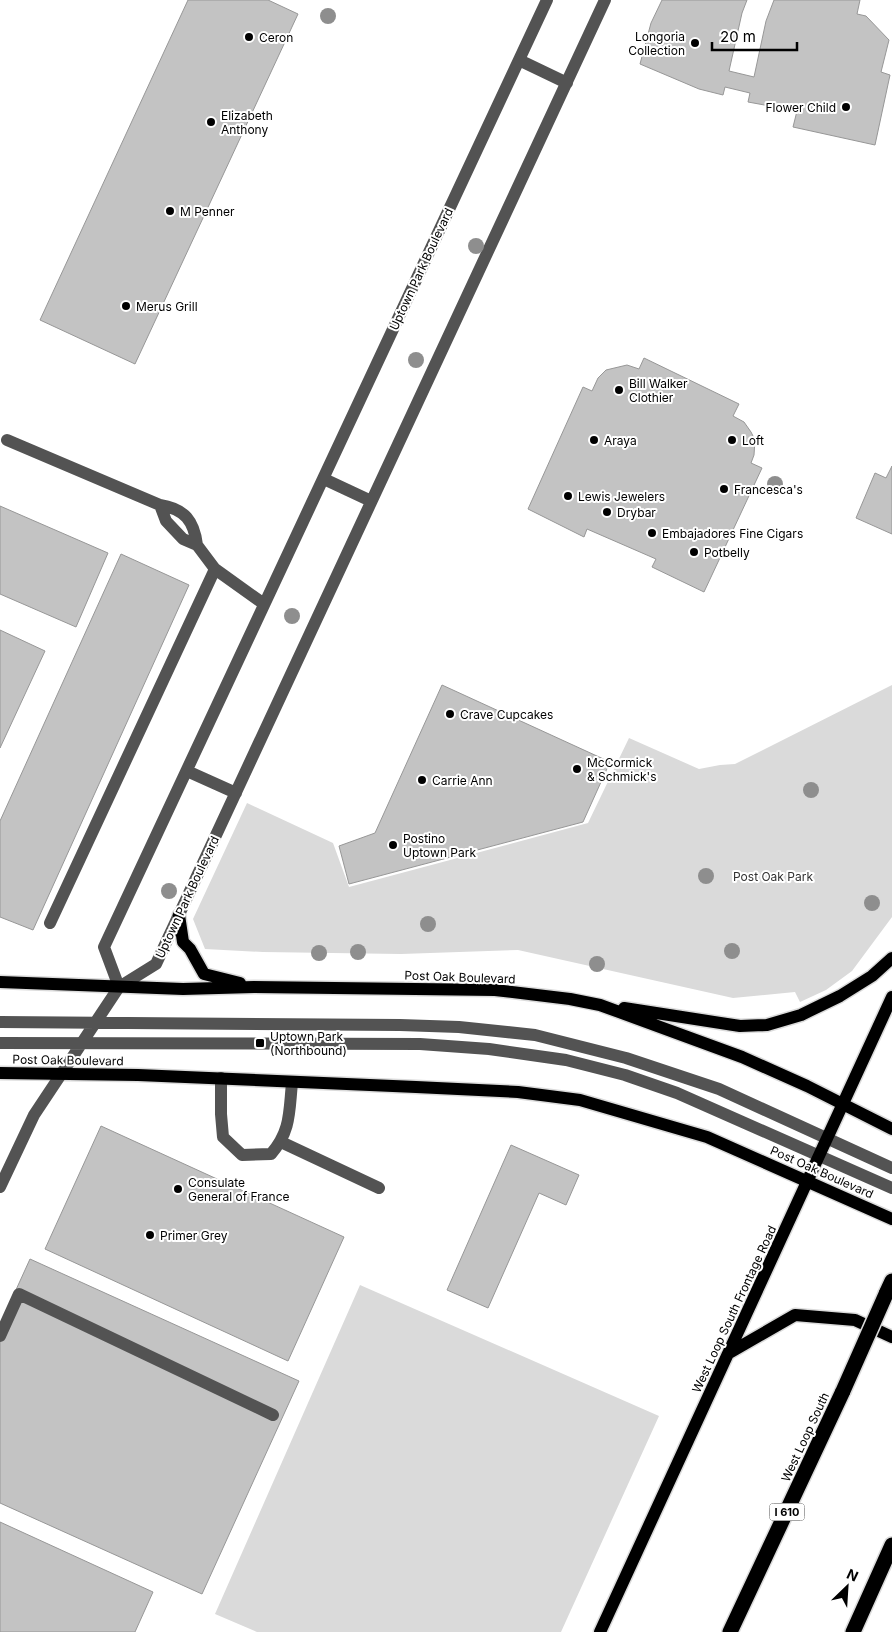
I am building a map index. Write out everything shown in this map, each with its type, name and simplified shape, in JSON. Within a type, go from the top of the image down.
[{"type":"highway","name":"West Loop South","points":[[730,1632],[892,1282]]},
{"type":"highway","points":[[853,1632],[892,1545]]},
{"type":"main road","points":[[179,915],[183,942],[190,949],[204,974],[254,987]]},
{"type":"main road","points":[[600,1005],[740,1026],[767,1025],[801,1015],[840,996],[872,976],[892,958]]},
{"type":"main road","name":"Post Oak Boulevard","points":[[0,982],[184,989],[254,987],[495,990],[570,999],[600,1005],[742,1058],[843,1104],[892,1129]]},
{"type":"main road","name":"West Loop South Frontage Road","points":[[600,1632],[892,997]]},
{"type":"main road","name":"Post Oak Boulevard","points":[[0,1072],[221,1078],[292,1083],[518,1092],[580,1100],[707,1137],[892,1219]]},
{"type":"main road","points":[[728,1353],[795,1315],[855,1320],[892,1337]]},
{"type":"street","name":"Uptown Park Boulevard","points":[[547,0],[104,947],[119,987],[156,964],[604,0]]},
{"type":"street","points":[[519,60],[567,83]]},
{"type":"street","points":[[7,440],[183,513],[194,526],[197,546]]},
{"type":"street","points":[[324,479],[371,501]]},
{"type":"street","points":[[160,505],[166,521],[183,539],[197,546],[215,569],[264,604]]},
{"type":"street","points":[[50,923],[215,569]]},
{"type":"street","points":[[187,771],[236,792]]},
{"type":"street","points":[[0,1187],[34,1115],[119,987]]},
{"type":"street","points":[[0,1022],[400,1025],[460,1027],[535,1036],[626,1058],[720,1089],[892,1168]]},
{"type":"street","points":[[0,1043],[420,1044],[489,1049],[566,1060],[625,1075],[677,1093],[892,1188]]},
{"type":"street","points":[[221,1078],[223,1137],[242,1155],[271,1154],[281,1142],[286,1132],[292,1083]]},
{"type":"street","points":[[281,1142],[379,1188]]},
{"type":"street","points":[[0,1336],[18,1294],[273,1415]]},
{"type":"green space","name":"Post Oak Park","points":[[892,685],[892,917],[852,971],[826,990],[800,1002],[795,992],[733,998],[518,950],[401,954],[263,952],[205,949],[193,919],[247,803],[333,843],[349,887],[588,823],[629,738],[699,769],[735,764]]},
{"type":"green space","points":[[360,1285],[659,1416],[561,1632],[257,1632],[215,1614]]},
{"type":"building","points":[[188,0],[268,0],[298,14],[135,364],[40,320]]},
{"type":"building","points":[[662,0],[747,0],[742,13],[729,71],[754,77],[766,21],[774,0],[860,0],[857,14],[866,16],[889,40],[881,72],[890,75],[875,145],[793,127],[797,111],[748,102],[750,93],[725,87],[723,95],[699,89],[640,64],[651,23]]},
{"type":"building","points":[[644,358],[739,404],[733,416],[744,422],[755,440],[754,455],[751,463],[762,468],[704,592],[652,567],[656,559],[587,529],[584,537],[528,509],[583,387],[592,391],[598,378],[606,370],[627,365],[639,369]]},
{"type":"building","points":[[892,466],[892,534],[856,518],[875,473],[886,478]]},
{"type":"building","points":[[0,506],[108,553],[76,627],[0,594]]},
{"type":"building","points":[[121,554],[189,585],[33,930],[0,917],[0,821]]},
{"type":"building","points":[[0,630],[45,651],[0,748]]},
{"type":"building","points":[[442,685],[610,762],[583,822],[349,884],[339,846],[375,833]]},
{"type":"building","points":[[101,1126],[344,1237],[288,1361],[45,1249]]},
{"type":"building","points":[[511,1145],[579,1175],[566,1205],[539,1193],[488,1308],[447,1290]]},
{"type":"building","points":[[30,1259],[299,1381],[202,1594],[0,1503],[0,1325]]},
{"type":"building","points":[[0,1522],[153,1592],[135,1632],[0,1632]]},
{"type":"place","name":"Ceron","points":[[249,37]]},
{"type":"place","name":"Longoria Collection","points":[[695,43]]},
{"type":"place","name":"Flower Child","points":[[846,107]]},
{"type":"place","name":"Elizabeth Anthony","points":[[211,122]]},
{"type":"place","name":"M Penner","points":[[170,211]]},
{"type":"place","name":"Merus Grill","points":[[126,306]]},
{"type":"place","name":"Bill Walker Clothier","points":[[619,390]]},
{"type":"place","name":"Araya","points":[[594,440]]},
{"type":"place","name":"Loft","points":[[732,440]]},
{"type":"place","name":"Francesca's","points":[[724,489]]},
{"type":"place","name":"Lewis Jewelers","points":[[568,496]]},
{"type":"place","name":"Drybar","points":[[607,512]]},
{"type":"place","name":"Embajadores Fine Cigars","points":[[652,533]]},
{"type":"place","name":"Potbelly","points":[[694,552]]},
{"type":"place","name":"Crave Cupcakes","points":[[450,714]]},
{"type":"place","name":"McCormick & Schmick's","points":[[577,769]]},
{"type":"place","name":"Carrie Ann","points":[[422,780]]},
{"type":"place","name":"Postino Uptown Park","points":[[393,845]]},
{"type":"place","name":"Uptown Park (Northbound)","points":[[260,1043]]},
{"type":"place","name":"Consulate General of France","points":[[178,1189]]},
{"type":"place","name":"Primer Grey","points":[[150,1235]]}]
